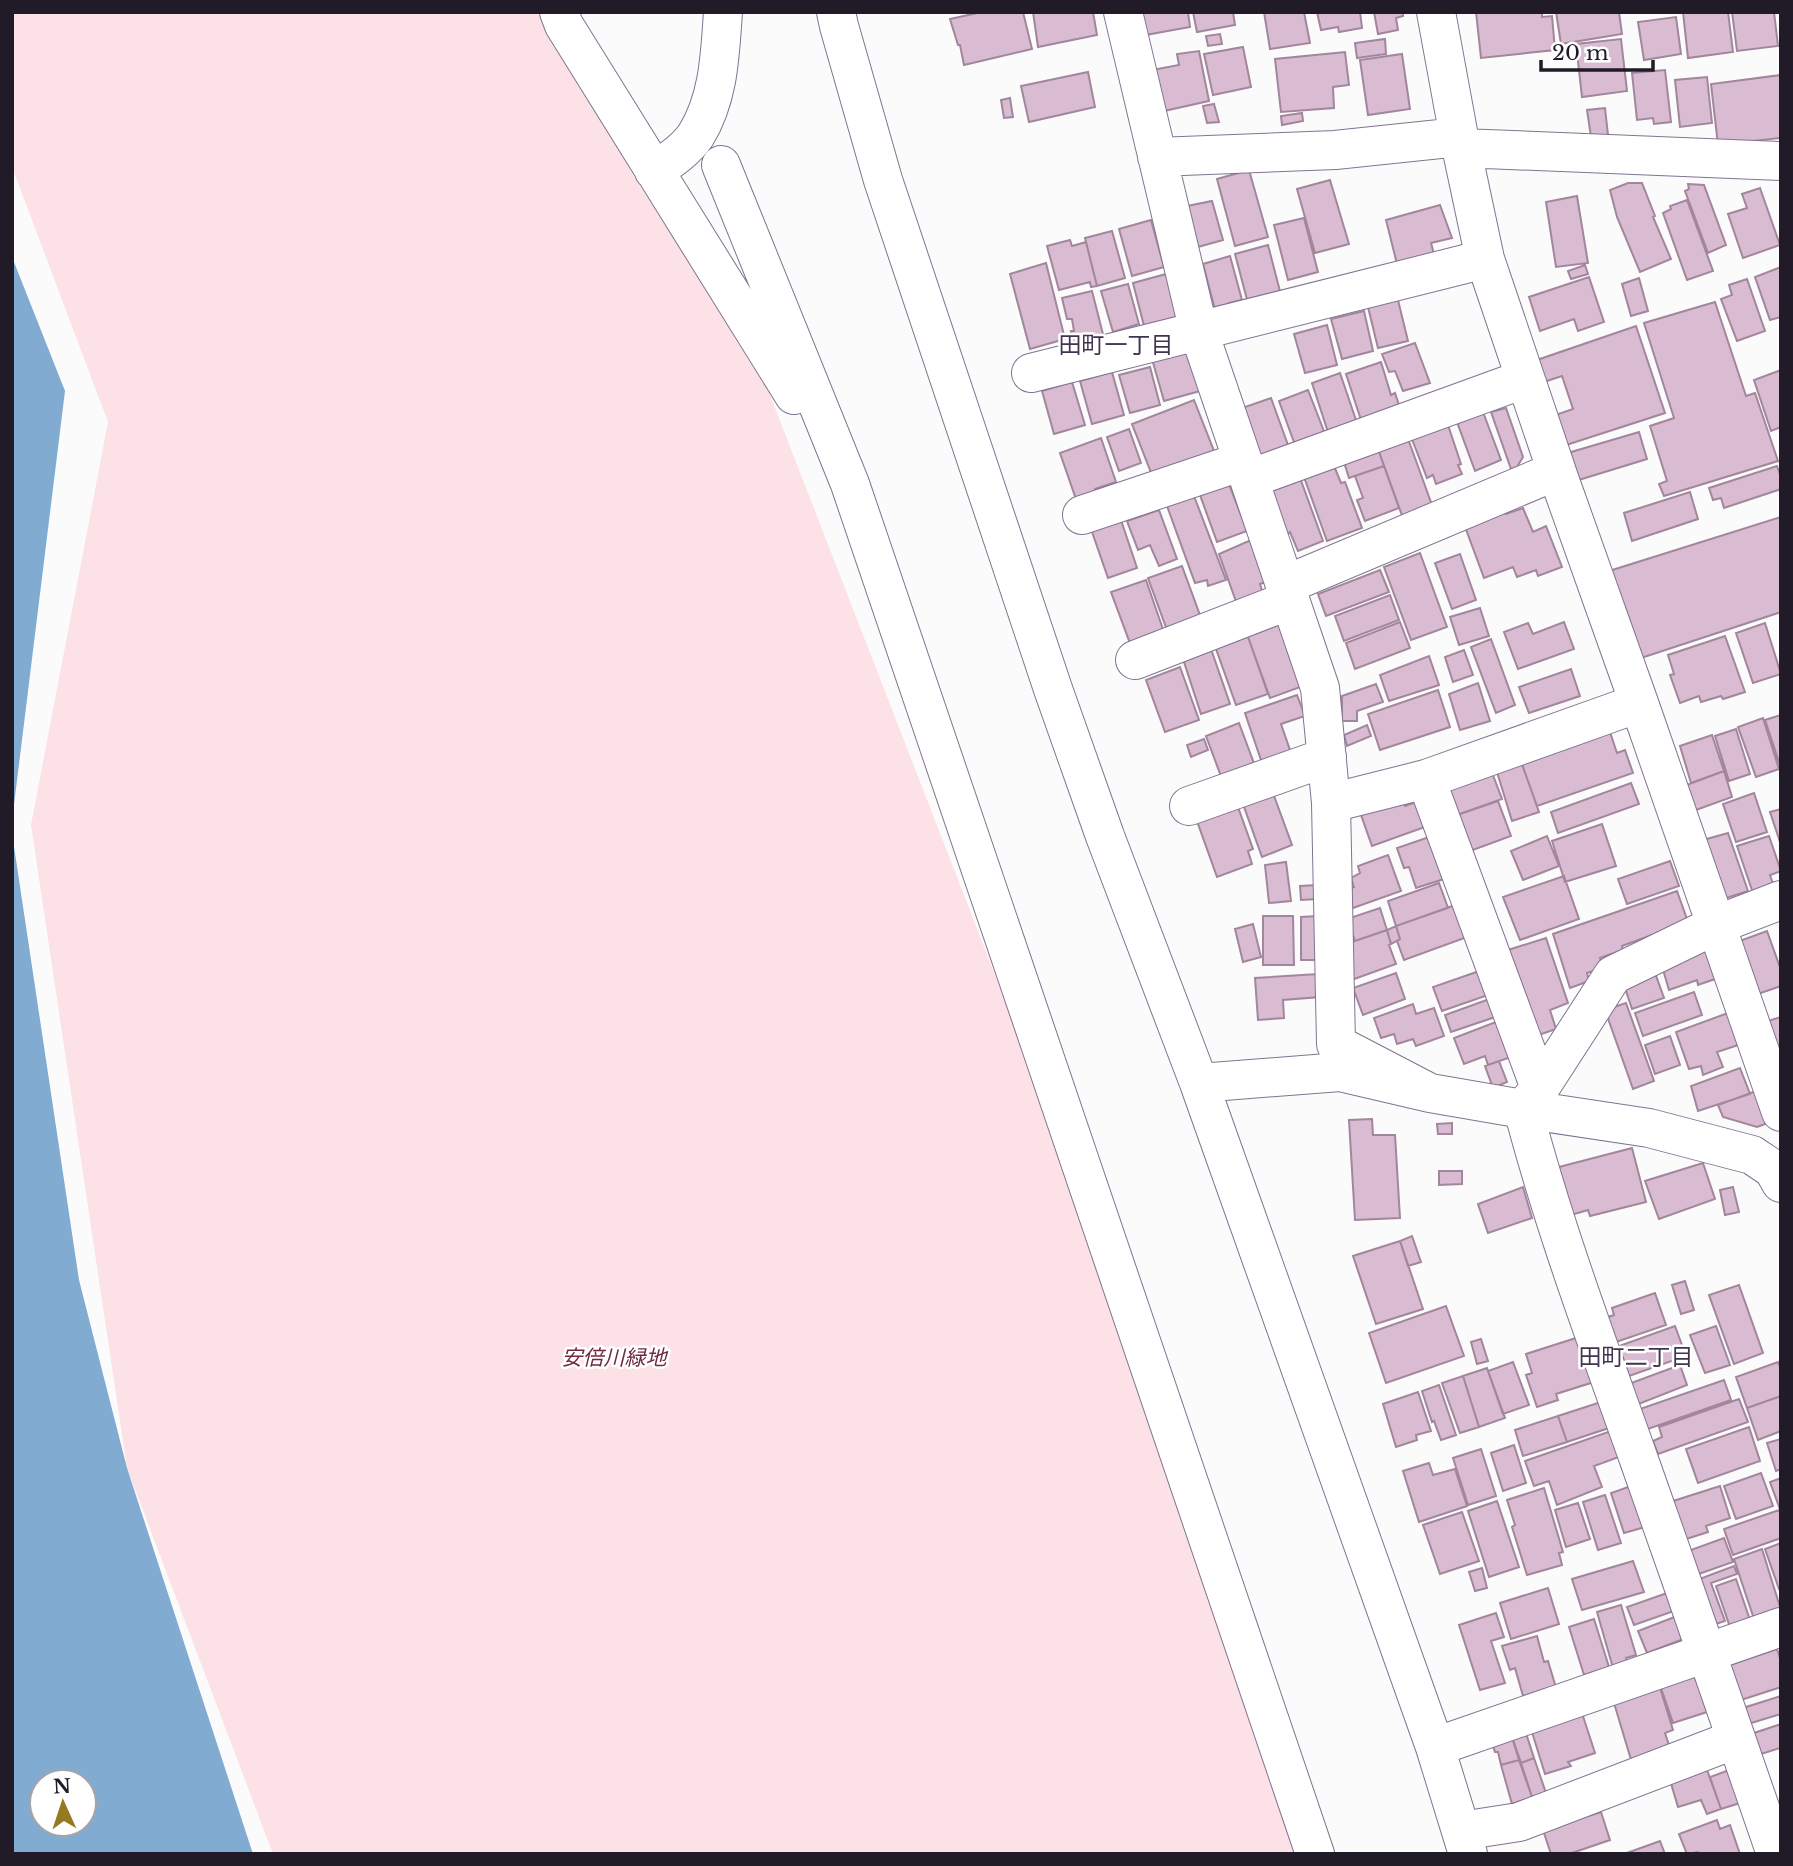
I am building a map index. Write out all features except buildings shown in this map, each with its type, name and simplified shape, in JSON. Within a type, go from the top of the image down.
[{"type":"street","points":[[559,12],[564,25],[654,171],[850,484]]},
{"type":"street","points":[[654,171],[678,155],[695,136],[711,101],[720,57],[723,12]]},
{"type":"street","points":[[1123,12],[1199,332],[1321,688],[1331,803],[1336,1044],[1430,1093]]},
{"type":"street","points":[[1436,12],[1485,259],[1524,379],[1781,1112]]},
{"type":"street","points":[[838,17],[883,180],[1053,689],[1199,1083],[1435,1747],[1465,1843],[1736,1738]]},
{"type":"street","points":[[1157,157],[1460,142],[1781,161]]},
{"type":"street","points":[[721,165],[850,484],[1315,1854]]},
{"type":"street","points":[[1031,373],[1485,259]]},
{"type":"street","points":[[1082,515],[1246,470],[1524,379]]},
{"type":"street","points":[[1135,660],[1556,471]]},
{"type":"street","points":[[1331,803],[1426,779],[1639,703]]},
{"type":"street","points":[[1189,806],[1327,757]]},
{"type":"street","points":[[1426,779],[1532,1098],[1539,1170],[1776,1854]]},
{"type":"street","points":[[1532,1098],[1612,975],[1716,925],[1781,900]]},
{"type":"street","points":[[1199,1083],[1340,1072],[1430,1093],[1532,1098],[1752,1156],[1778,1169]]},
{"type":"street","points":[[1435,1747],[1781,1627]]},
{"type":"green space","name":"安倍川緑地","points":[[12,12],[553,12],[631,172],[763,377],[1336,1854],[273,1854],[127,1468],[31,825],[108,422],[12,167]]},
{"type":"water","points":[[12,257],[65,391],[12,821]]},
{"type":"water","points":[[12,833],[79,1280],[127,1468],[253,1854],[12,1854]]},
{"type":"district","name":"田町一丁目","points":[[1116,345]]},
{"type":"district","name":"田町二丁目","points":[[1636,1357]]}]
